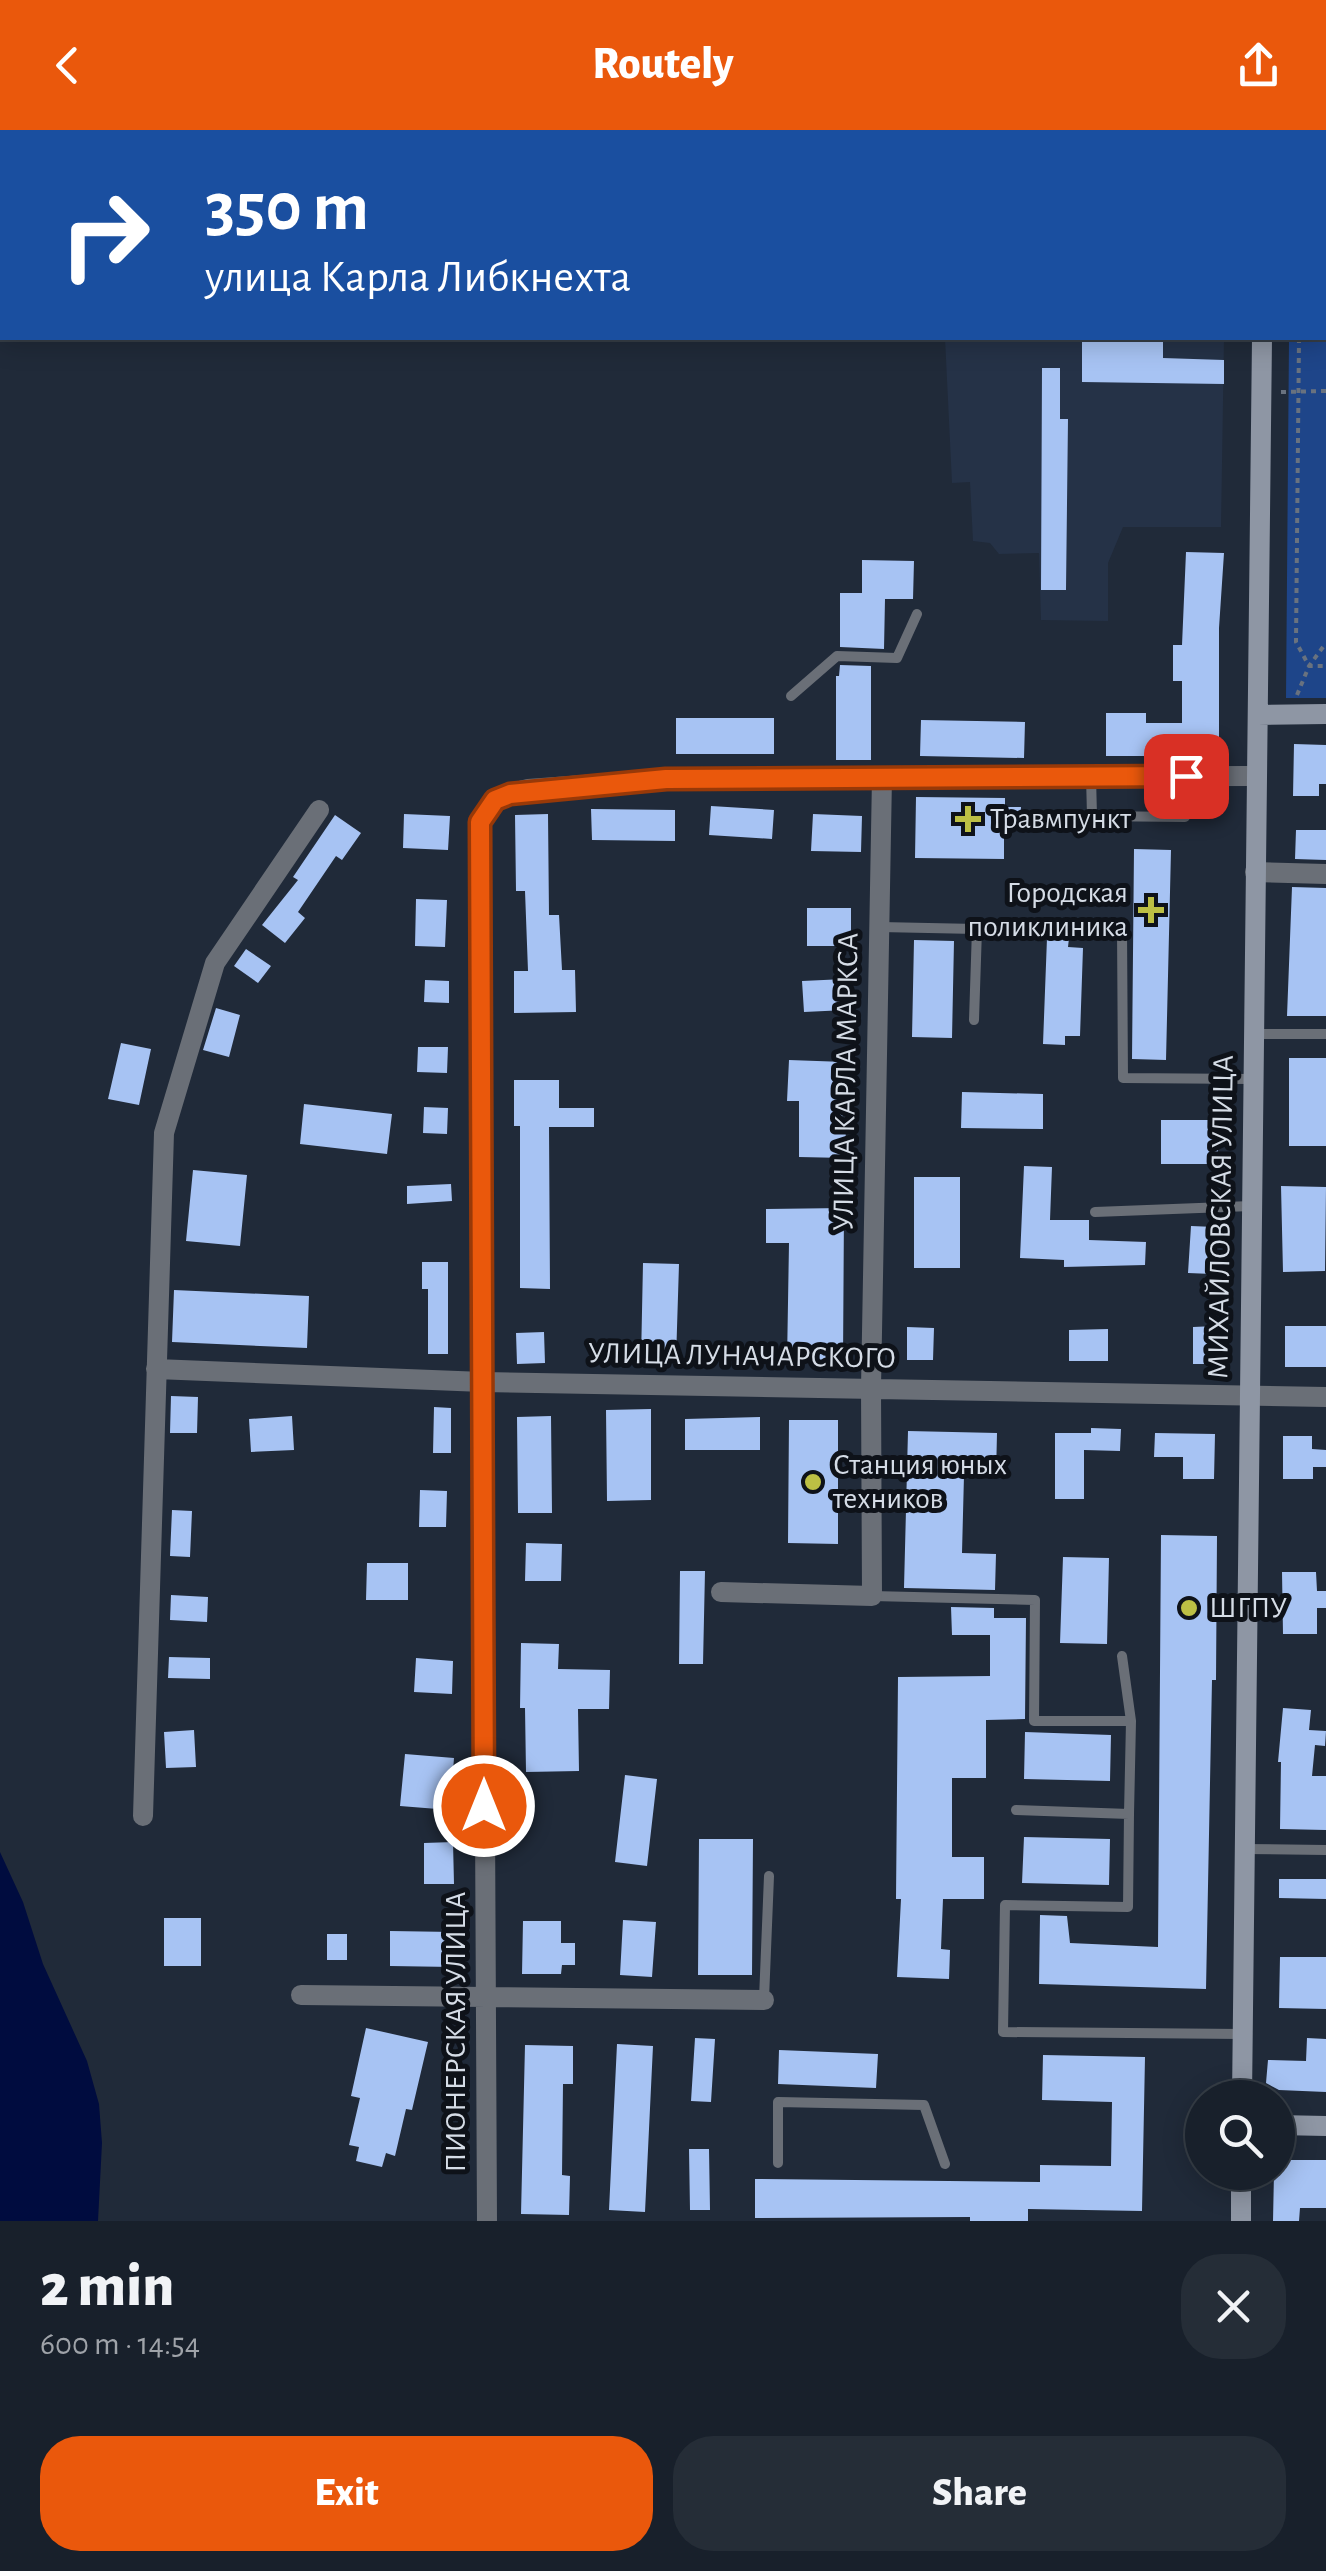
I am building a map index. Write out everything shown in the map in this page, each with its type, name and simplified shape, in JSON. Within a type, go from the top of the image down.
[{"type":"main road","name":"МИХАЙЛОВСКАЯ УЛИЦА","points":[[1242,2080],[1262,340]]},
{"type":"main road","points":[[1258,714],[1326,714]]},
{"type":"main road","points":[[1295,2125],[1326,2126]]},
{"type":"main road","points":[[1241,2190],[1241,2221]]},
{"type":"street","points":[[882,777],[1257,776]]},
{"type":"street","name":"ПИОНЕРСКАЯ УЛИЦА","points":[[486,2221],[480,822],[495,800],[528,790],[666,779],[882,777]]},
{"type":"street","name":"УЛИЦА КАРЛА МАРКСА","points":[[872,1596],[871,1388],[882,777]]},
{"type":"street","points":[[144,1816],[164,1132],[215,963],[318,810]]},
{"type":"street","points":[[1255,872],[1326,874]]},
{"type":"street","name":"УЛИЦА ЛУНАЧАРСКОГО","points":[[156,1370],[483,1382],[1326,1397]]},
{"type":"street","points":[[721,1592],[872,1596]]},
{"type":"street","points":[[301,1995],[764,2000]]},
{"type":"lane","points":[[791,696],[837,656],[897,658],[916,614]]},
{"type":"lane","points":[[1091,776],[1092,816],[1185,817],[1186,776]]},
{"type":"lane","points":[[879,927],[1122,930],[1124,1078],[1252,1079]]},
{"type":"lane","points":[[974,1020],[977,929]]},
{"type":"lane","points":[[1253,1034],[1326,1034]]},
{"type":"lane","points":[[1095,1212],[1251,1206]]},
{"type":"lane","points":[[872,1596],[1035,1600],[1034,1721],[1131,1720]]},
{"type":"lane","points":[[1122,1656],[1131,1720],[1128,1907],[1005,1904],[1002,2032],[1242,2034]]},
{"type":"lane","points":[[1016,1810],[1129,1814]]},
{"type":"lane","points":[[1243,1849],[1326,1850]]},
{"type":"lane","points":[[764,2000],[769,1876]]},
{"type":"lane","points":[[778,2163],[778,2102],[924,2106],[945,2164]]},
{"type":"path","points":[[1299,340],[1296,642],[1309,666]]},
{"type":"path","points":[[1261,392],[1326,391]]},
{"type":"path","points":[[1290,713],[1309,666],[1326,642]]},
{"type":"path","points":[[1309,666],[1326,666]]},
{"type":"shaded area","points":[[945,340],[1224,340],[1221,527],[1123,527],[1108,563],[1108,621],[1041,620],[1039,553],[999,554],[990,543],[973,541],[970,482],[952,483]]},
{"type":"shaded area","points":[[1289,340],[1326,340],[1326,698],[1286,698]]},
{"type":"shaded area","points":[[0,1852],[23,1902],[43,1964],[87,2061],[99,2104],[102,2143],[98,2221],[0,2221]]},
{"type":"building","points":[[1082,340],[1163,340],[1163,358],[1224,360],[1224,384],[1082,382]]},
{"type":"building","points":[[1042,368],[1060,368],[1060,419],[1068,419],[1066,590],[1041,590]]},
{"type":"building","points":[[1186,552],[1224,553],[1219,628],[1219,756],[1106,756],[1106,713],[1146,713],[1146,723],[1182,723],[1182,681],[1173,681],[1173,645],[1182,645]]},
{"type":"building","points":[[862,560],[914,561],[913,599],[885,599],[884,649],[840,647],[840,593],[862,593]]},
{"type":"building","points":[[840,665],[871,666],[871,760],[836,760],[836,676]]},
{"type":"building","points":[[676,718],[774,718],[774,754],[676,754]]},
{"type":"building","points":[[921,720],[1025,722],[1024,758],[920,756]]},
{"type":"building","points":[[1294,744],[1326,745],[1326,784],[1319,784],[1319,796],[1293,796]]},
{"type":"building","name":"Травмпункт","points":[[916,797],[1005,798],[1005,807],[1021,807],[1020,831],[1004,831],[1004,859],[915,858]]},
{"type":"building","points":[[711,806],[774,810],[772,839],[709,835]]},
{"type":"building","points":[[591,809],[675,810],[675,841],[592,840]]},
{"type":"building","points":[[404,814],[450,816],[448,850],[403,848]]},
{"type":"building","points":[[548,814],[549,915],[559,915],[562,970],[575,970],[576,1012],[514,1013],[514,971],[528,971],[525,891],[516,891],[515,815]]},
{"type":"building","points":[[813,814],[862,816],[861,852],[811,851]]},
{"type":"building","points":[[335,815],[361,833],[342,860],[336,856],[298,912],[305,918],[285,943],[262,925],[298,880],[293,877]]},
{"type":"building","points":[[1296,830],[1326,830],[1326,860],[1295,859]]},
{"type":"building","name":"Городская поликлиника","points":[[1134,849],[1171,850],[1166,1060],[1132,1059]]},
{"type":"building","points":[[1292,887],[1326,888],[1326,1016],[1287,1016]]},
{"type":"building","points":[[416,899],[447,900],[445,947],[415,946]]},
{"type":"building","points":[[807,908],[851,908],[851,946],[807,946]]},
{"type":"building","points":[[1047,938],[1069,938],[1068,947],[1083,948],[1080,1036],[1065,1036],[1065,1045],[1043,1044]]},
{"type":"building","points":[[914,940],[954,941],[952,1038],[912,1037]]},
{"type":"building","points":[[246,949],[271,966],[258,983],[234,966]]},
{"type":"building","points":[[845,979],[846,1010],[804,1012],[802,981]]},
{"type":"building","points":[[425,980],[449,981],[449,1003],[424,1002]]},
{"type":"building","points":[[216,1008],[240,1015],[229,1057],[203,1050]]},
{"type":"building","points":[[121,1043],[151,1049],[139,1105],[108,1099]]},
{"type":"building","points":[[418,1047],[448,1047],[447,1073],[417,1072]]},
{"type":"building","points":[[1289,1058],[1326,1058],[1326,1146],[1289,1146]]},
{"type":"building","points":[[789,1060],[845,1062],[845,1158],[799,1157],[799,1101],[787,1101]]},
{"type":"building","points":[[514,1080],[559,1080],[559,1108],[594,1108],[594,1127],[549,1127],[550,1289],[520,1288],[520,1126],[514,1126]]},
{"type":"building","points":[[962,1092],[1043,1094],[1043,1129],[961,1128]]},
{"type":"building","points":[[304,1104],[392,1114],[387,1154],[300,1144]]},
{"type":"building","points":[[424,1107],[448,1108],[447,1134],[423,1133]]},
{"type":"building","points":[[1161,1120],[1218,1120],[1218,1164],[1161,1164]]},
{"type":"building","points":[[1024,1166],[1052,1167],[1050,1220],[1089,1220],[1089,1240],[1146,1242],[1145,1265],[1064,1267],[1064,1260],[1020,1258]]},
{"type":"building","points":[[193,1170],[247,1175],[240,1246],[186,1241]]},
{"type":"building","points":[[914,1177],[960,1177],[960,1268],[914,1268]]},
{"type":"building","points":[[451,1184],[452,1201],[407,1204],[407,1186]]},
{"type":"building","points":[[1281,1186],[1326,1187],[1325,1271],[1283,1272]]},
{"type":"building","points":[[844,1208],[843,1363],[787,1362],[789,1243],[766,1243],[766,1209]]},
{"type":"building","points":[[1191,1226],[1215,1227],[1212,1274],[1188,1273]]},
{"type":"building","points":[[422,1262],[448,1262],[448,1354],[428,1354],[428,1289],[422,1289]]},
{"type":"building","points":[[643,1263],[679,1264],[676,1360],[641,1360]]},
{"type":"building","points":[[174,1290],[309,1296],[307,1348],[172,1342]]},
{"type":"building","points":[[1215,1326],[1216,1364],[1193,1364],[1193,1327]]},
{"type":"building","points":[[1285,1326],[1326,1326],[1326,1367],[1285,1367]]},
{"type":"building","points":[[907,1327],[934,1328],[933,1360],[907,1360]]},
{"type":"building","points":[[1108,1329],[1108,1361],[1069,1361],[1069,1330]]},
{"type":"building","points":[[544,1332],[545,1363],[517,1364],[516,1333]]},
{"type":"building","points":[[171,1396],[198,1397],[197,1433],[170,1433]]},
{"type":"building","points":[[434,1407],[451,1408],[451,1453],[433,1453]]},
{"type":"building","points":[[651,1409],[651,1500],[607,1501],[606,1410]]},
{"type":"building","points":[[292,1416],[294,1450],[251,1452],[249,1419]]},
{"type":"building","points":[[551,1416],[552,1513],[518,1513],[517,1417]]},
{"type":"building","points":[[760,1417],[760,1450],[685,1450],[685,1419]]},
{"type":"building","name":"Станция юных техников","points":[[789,1420],[838,1420],[838,1544],[788,1543]]},
{"type":"building","points":[[1091,1428],[1121,1429],[1120,1451],[1084,1450],[1084,1499],[1055,1499],[1055,1433],[1091,1433]]},
{"type":"building","points":[[908,1431],[997,1433],[996,1476],[964,1475],[962,1553],[996,1554],[995,1590],[904,1588]]},
{"type":"building","points":[[1155,1433],[1215,1434],[1214,1479],[1183,1479],[1183,1457],[1154,1457]]},
{"type":"building","points":[[1283,1436],[1312,1436],[1312,1449],[1326,1450],[1326,1467],[1313,1467],[1313,1479],[1283,1479]]},
{"type":"building","points":[[420,1490],[447,1491],[446,1527],[419,1527]]},
{"type":"building","points":[[172,1510],[192,1511],[190,1557],[170,1556]]},
{"type":"building","points":[[1161,1535],[1217,1536],[1206,1989],[1039,1984],[1040,1915],[1067,1916],[1070,1943],[1158,1947]]},
{"type":"building","points":[[526,1543],[562,1544],[561,1581],[525,1581]]},
{"type":"building","points":[[1063,1557],[1109,1558],[1107,1644],[1060,1643]]},
{"type":"building","points":[[367,1563],[408,1563],[408,1600],[366,1600]]},
{"type":"building","points":[[680,1571],[705,1571],[703,1664],[679,1664]]},
{"type":"building","points":[[1282,1572],[1316,1572],[1317,1591],[1326,1591],[1326,1608],[1317,1608],[1317,1634],[1283,1634]]},
{"type":"building","points":[[171,1595],[208,1597],[207,1622],[170,1620]]},
{"type":"building","points":[[951,1607],[994,1608],[994,1618],[1026,1618],[1025,1719],[986,1720],[986,1778],[952,1778],[952,1857],[984,1857],[984,1899],[943,1899],[941,1949],[950,1950],[949,1979],[897,1977],[901,1899],[896,1899],[898,1677],[990,1676],[990,1635],[952,1635]]},
{"type":"building","points":[[521,1643],[559,1644],[558,1669],[610,1670],[609,1709],[578,1709],[579,1771],[526,1772],[525,1708],[520,1708]]},
{"type":"building","points":[[169,1657],[210,1658],[210,1679],[168,1678]]},
{"type":"building","points":[[416,1658],[453,1661],[452,1694],[414,1692]]},
{"type":"building","points":[[1283,1708],[1311,1710],[1309,1730],[1326,1731],[1325,1746],[1315,1745],[1312,1776],[1326,1776],[1326,1830],[1280,1829],[1278,1762]]},
{"type":"building","points":[[194,1730],[196,1767],[166,1768],[164,1732]]},
{"type":"building","points":[[1025,1732],[1111,1735],[1110,1781],[1024,1779]]},
{"type":"building","points":[[405,1754],[454,1758],[450,1810],[400,1806]]},
{"type":"building","points":[[625,1775],[657,1779],[647,1866],[615,1862]]},
{"type":"building","points":[[1024,1837],[1110,1839],[1109,1885],[1022,1883]]},
{"type":"building","points":[[699,1839],[753,1839],[752,1975],[698,1975]]},
{"type":"building","points":[[453,1842],[454,1884],[424,1884],[424,1843]]},
{"type":"building","points":[[1279,1879],[1326,1879],[1326,1899],[1279,1898]]},
{"type":"building","points":[[164,1918],[201,1918],[201,1966],[164,1966]]},
{"type":"building","points":[[623,1920],[656,1922],[652,1977],[620,1975]]},
{"type":"building","points":[[523,1921],[561,1921],[561,1943],[575,1943],[575,1965],[562,1965],[561,1974],[522,1974]]},
{"type":"building","points":[[390,1931],[454,1932],[453,1967],[390,1966]]},
{"type":"building","points":[[327,1934],[347,1934],[347,1960],[327,1960]]},
{"type":"building","points":[[1280,1957],[1326,1957],[1326,2009],[1279,2008]]},
{"type":"building","points":[[366,2028],[428,2042],[412,2110],[406,2109],[395,2156],[386,2153],[382,2167],[356,2161],[359,2147],[349,2145],[360,2098],[351,2096]]},
{"type":"building","points":[[695,2038],[715,2039],[711,2102],[691,2101]]},
{"type":"building","points":[[1307,2038],[1326,2039],[1326,2092],[1295,2091],[1295,2080],[1266,2080],[1268,2060],[1306,2061]]},
{"type":"building","points":[[617,2044],[653,2046],[645,2212],[609,2210]]},
{"type":"building","points":[[525,2045],[573,2046],[573,2084],[563,2084],[562,2175],[570,2176],[569,2215],[521,2214]]},
{"type":"building","points":[[779,2050],[878,2054],[876,2088],[778,2084]]},
{"type":"building","points":[[1043,2055],[1145,2057],[1142,2211],[1028,2209],[1028,2221],[970,2221],[970,2217],[755,2218],[755,2179],[1040,2182],[1040,2165],[1111,2166],[1112,2102],[1042,2100]]},
{"type":"building","points":[[689,2149],[709,2149],[710,2210],[690,2210]]},
{"type":"building","points":[[1295,2160],[1326,2160],[1326,2208],[1300,2208],[1299,2221],[1273,2221],[1274,2190],[1295,2190]]},
{"type":"place","name":"Травмпункт","points":[[968,819]]},
{"type":"place","name":"Городская поликлиника","points":[[1151,910]]},
{"type":"place","name":"Станция юных техников","points":[[813,1482]]},
{"type":"place","name":"ШГПУ","points":[[1189,1608]]},
{"type":"route","points":[[484,1806],[480,822],[486,809],[495,800],[528,790],[666,779],[1186,776]]}]
